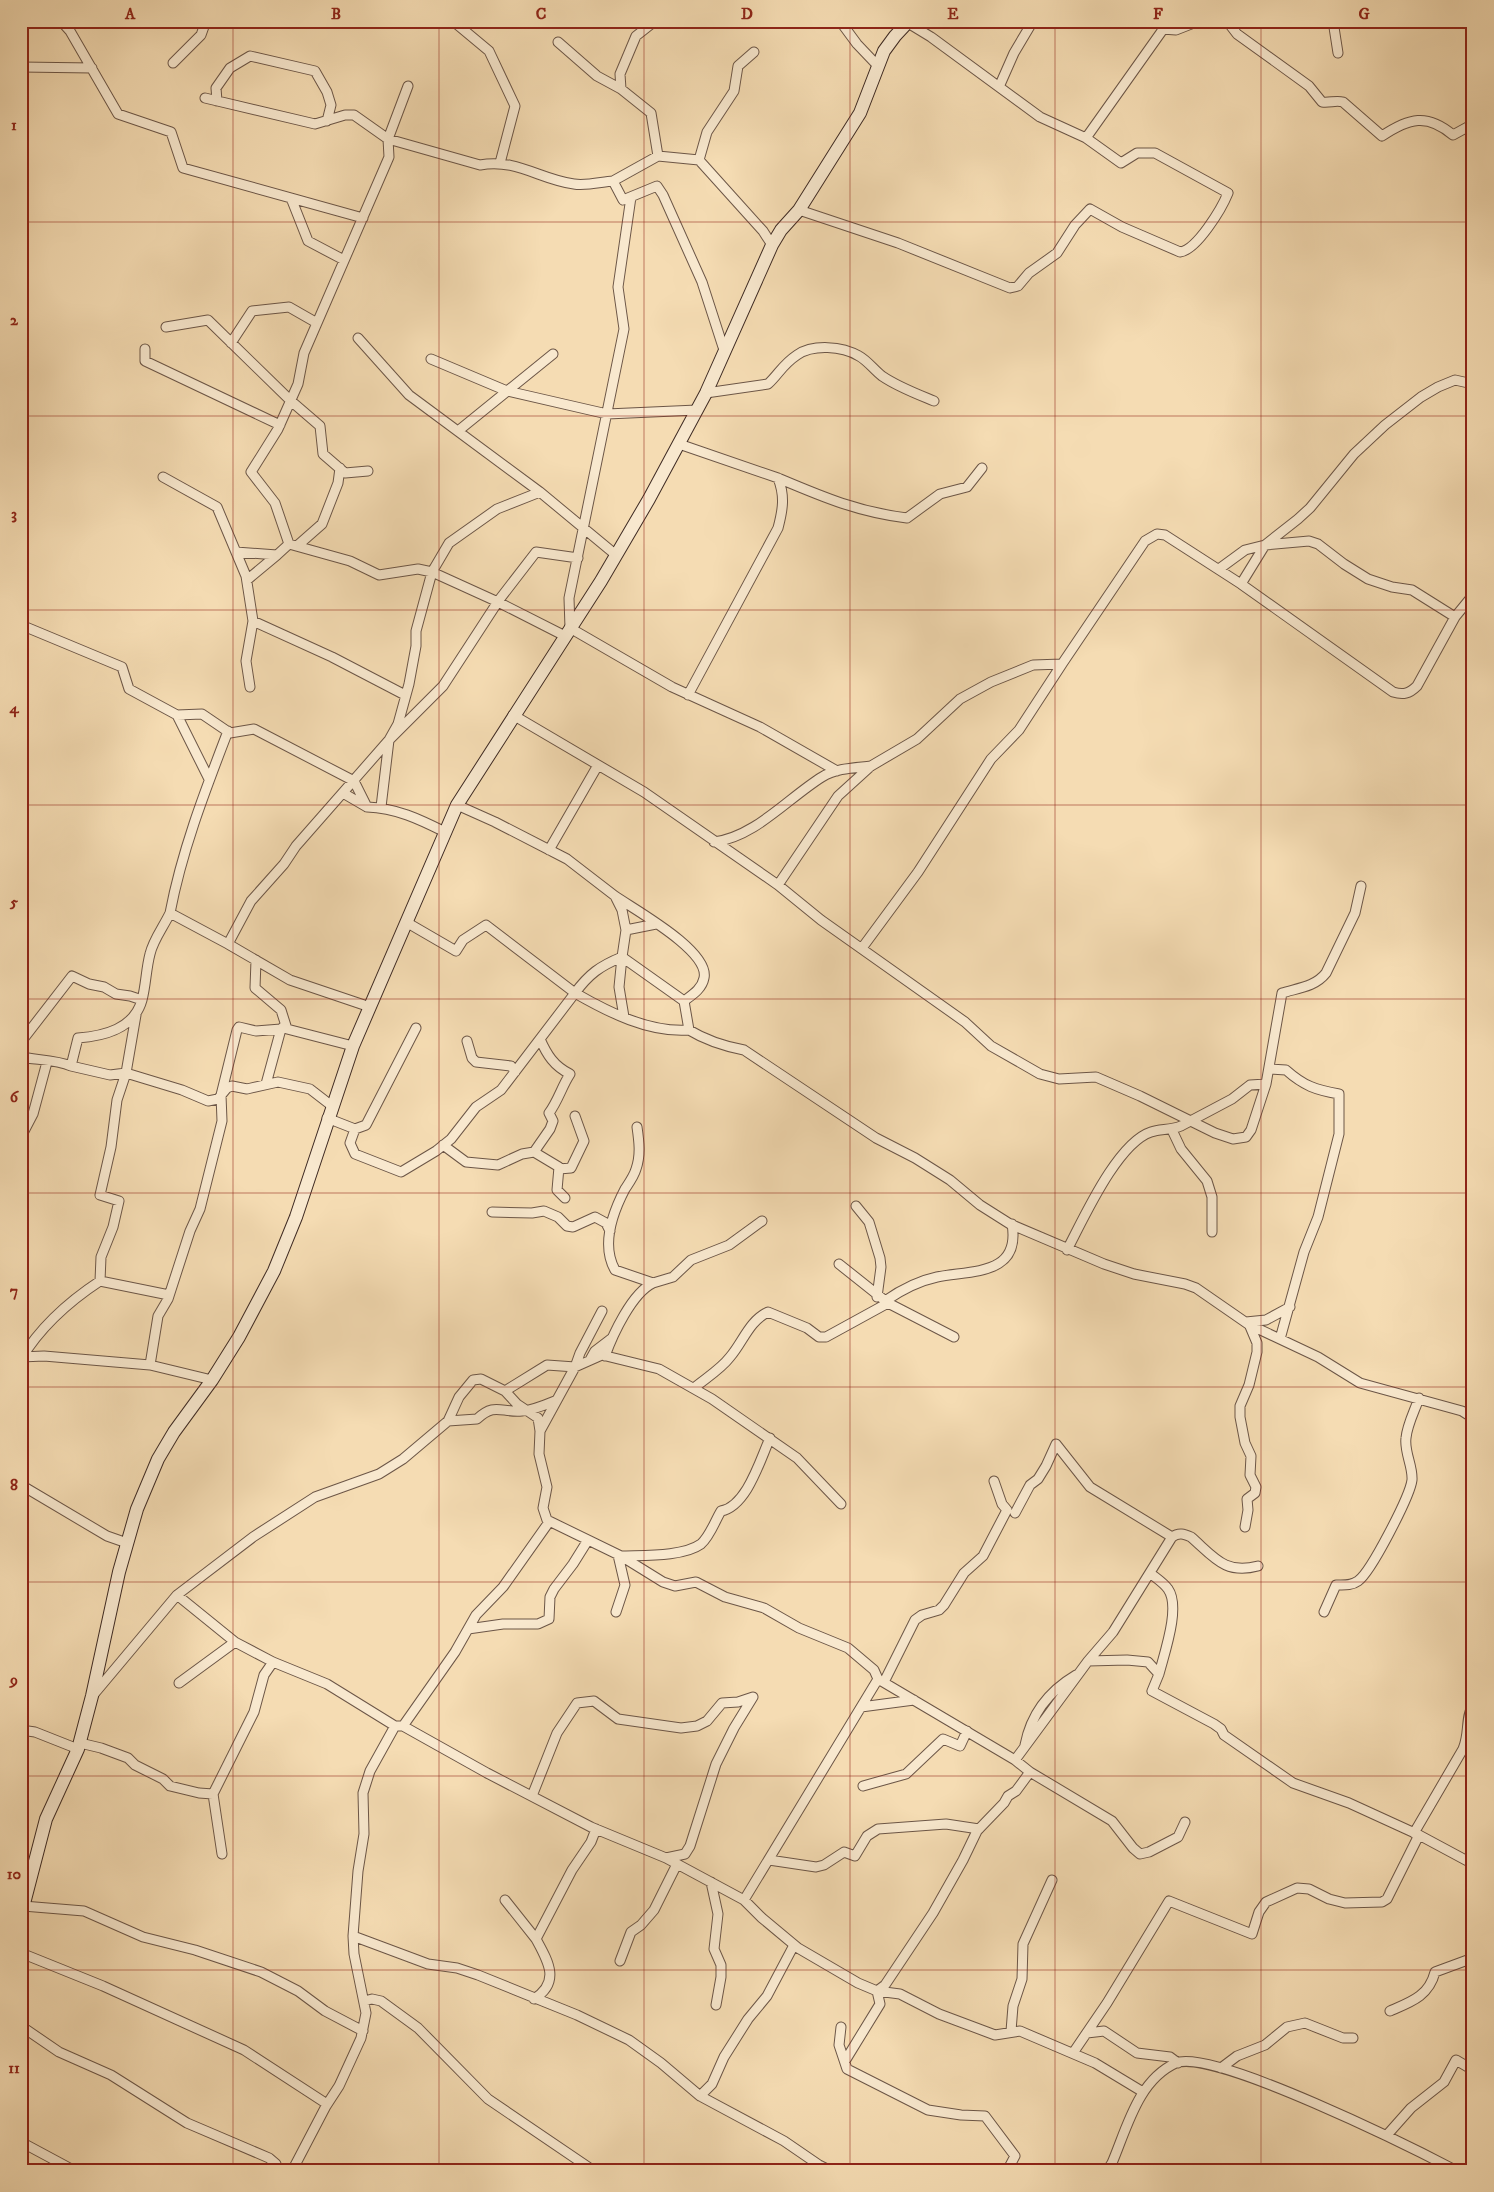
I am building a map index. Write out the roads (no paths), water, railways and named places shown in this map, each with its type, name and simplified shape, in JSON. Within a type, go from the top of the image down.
[{"type":"street","points":[[61,21],[70,32],[118,114],[171,132],[183,168],[363,218]]},
{"type":"street","points":[[173,64],[201,35],[206,21]]},
{"type":"street","points":[[454,21],[489,51],[515,106],[500,163]]},
{"type":"street","points":[[622,89],[620,74],[636,36],[654,21]]},
{"type":"street","points":[[840,21],[857,44],[877,65]]},
{"type":"street","points":[[999,87],[1014,53],[1033,21]]},
{"type":"street","points":[[1086,138],[1169,21]]},
{"type":"street","points":[[1162,29],[1176,30],[1199,21]]},
{"type":"street","points":[[1226,21],[1236,34],[1309,86],[1322,102],[1330,104],[1337,100],[1343,102],[1382,136],[1415,120],[1429,120],[1440,124],[1453,135],[1473,124]]},
{"type":"street","points":[[1333,21],[1338,53]]},
{"type":"street","points":[[363,2031],[325,2011],[298,1991],[261,1972],[196,1950],[144,1937],[84,1911],[22,1910],[46,1819],[79,1746],[92,1696],[106,1626],[137,1509],[158,1459],[174,1432],[212,1380],[239,1337],[274,1271],[296,1217],[353,1046],[457,805],[616,555],[706,393],[772,245],[799,210],[860,113],[877,65],[895,36],[909,22],[1040,117],[1086,138],[1121,163],[1137,152],[1155,153],[1228,193],[1222,207],[1194,244],[1185,252],[1180,252],[1122,226],[1090,209],[1075,224],[1058,253],[1029,273],[1018,286],[1010,288],[898,243],[799,210]]},
{"type":"street","points":[[558,42],[597,76],[622,89],[651,113],[658,156]]},
{"type":"street","points":[[700,160],[707,132],[734,91],[738,66],[754,52]]},
{"type":"street","points":[[217,101],[216,88],[230,68],[250,56],[315,71],[327,92],[331,105],[327,121]]},
{"type":"street","points":[[21,67],[92,68]]},
{"type":"street","points":[[408,86],[388,139],[389,157],[304,353],[298,384],[280,424],[251,472],[274,504],[293,545],[350,561],[379,574],[418,569],[432,572],[568,632],[688,695],[760,726],[837,771]]},
{"type":"street","points":[[204,98],[315,124],[345,115],[354,115],[388,139],[480,165],[500,163],[574,184],[613,181],[658,156],[700,160],[763,232],[772,245]]},
{"type":"street","points":[[613,181],[623,200],[657,186],[663,195],[702,282],[724,350]]},
{"type":"street","points":[[568,632],[569,598],[624,329],[618,287],[631,197]]},
{"type":"street","points":[[291,198],[308,241],[344,260]]},
{"type":"street","points":[[231,343],[252,311],[289,307],[317,323]]},
{"type":"street","points":[[166,327],[208,320],[291,401],[320,426],[323,454],[345,473],[368,471]]},
{"type":"street","points":[[358,338],[409,395],[540,492],[616,555]]},
{"type":"street","points":[[706,393],[768,384],[787,362],[799,353],[814,348],[831,348],[860,356],[882,376],[934,401]]},
{"type":"street","points":[[145,349],[145,361],[280,424]]},
{"type":"street","points":[[458,432],[553,354]]},
{"type":"street","points":[[431,359],[507,391],[607,414],[697,410]]},
{"type":"street","points":[[1241,584],[1266,545],[1310,508],[1354,454],[1401,412],[1421,397],[1447,383],[1455,380],[1473,384]]},
{"type":"street","points":[[679,444],[778,478],[840,504],[886,516],[907,518],[940,494],[967,487],[982,468]]},
{"type":"street","points":[[247,580],[276,555],[322,524],[338,483],[340,468]]},
{"type":"street","points":[[163,477],[217,507],[236,552],[247,580],[253,621],[246,661],[250,687]]},
{"type":"street","points":[[688,695],[778,528],[784,504],[778,478]]},
{"type":"street","points":[[381,807],[389,740],[398,724],[415,655],[416,630],[432,572],[449,543],[497,508],[540,492]]},
{"type":"street","points":[[862,948],[918,872],[992,759],[1019,730],[1150,536],[1165,535],[1241,584],[1392,692],[1401,695],[1410,693],[1417,686],[1455,617],[1473,596]]},
{"type":"street","points":[[1219,570],[1245,550],[1266,545],[1309,541],[1318,544],[1368,579],[1412,590],[1455,617]]},
{"type":"street","points":[[236,552],[276,555]]},
{"type":"street","points":[[228,944],[251,902],[284,864],[296,846],[389,740],[443,686],[498,602],[536,552],[578,558]]},
{"type":"street","points":[[253,621],[332,657],[405,695]]},
{"type":"street","points":[[21,625],[122,667],[129,689],[177,715],[202,714],[228,731],[254,729],[354,781],[366,807]]},
{"type":"street","points":[[778,885],[838,796],[871,766],[917,739],[960,699],[991,682],[1033,665],[1062,664]]},
{"type":"street","points":[[177,715],[209,779]]},
{"type":"street","points":[[513,715],[644,792],[778,885],[821,920],[965,1022],[990,1046],[1040,1074],[1059,1079],[1096,1077],[1233,1139],[1246,1137],[1255,1124],[1266,1084],[1282,993],[1320,981],[1326,974],[1355,913],[1361,886]]},
{"type":"street","points":[[100,1281],[101,1257],[113,1227],[119,1201],[100,1195],[111,1147],[117,1100],[126,1073],[150,952],[170,913],[177,875],[209,779],[228,731]]},
{"type":"street","points":[[549,850],[598,765]]},
{"type":"street","points":[[714,842],[740,834],[823,776],[837,771],[871,766]]},
{"type":"street","points":[[343,793],[366,807],[381,807],[404,812],[445,832]]},
{"type":"street","points":[[457,805],[566,858],[615,896],[690,948],[702,964],[705,977],[701,987],[684,1002]]},
{"type":"street","points":[[615,896],[622,910],[626,930],[619,987],[624,1017]]},
{"type":"street","points":[[170,913],[290,980],[370,1007]]},
{"type":"street","points":[[406,922],[456,951],[463,940],[486,925],[575,994],[595,1005],[651,1027],[673,1032],[689,1030],[706,1041],[724,1047],[744,1050],[876,1138],[915,1158],[950,1180],[980,1205],[1012,1224],[1067,1250],[1134,1274],[1196,1288],[1247,1323],[1318,1357],[1360,1382],[1462,1411],[1473,1418]]},
{"type":"street","points":[[626,930],[656,924]]},
{"type":"street","points":[[354,1129],[350,1143],[355,1154],[401,1172],[410,1168],[451,1139],[476,1107],[500,1090],[584,980],[602,964],[622,957]]},
{"type":"street","points":[[622,957],[684,1002],[689,1030]]},
{"type":"street","points":[[256,960],[255,988],[281,1010],[284,1027],[266,1084]]},
{"type":"street","points":[[21,1042],[72,976],[89,984],[104,987],[116,994],[142,1000]]},
{"type":"street","points":[[72,1066],[78,1038],[99,1036],[120,1028],[136,1015]]},
{"type":"street","points":[[150,1365],[158,1316],[169,1295],[190,1232],[200,1209],[222,1121],[221,1096],[239,1027],[256,1031],[284,1027],[301,1034],[353,1046]]},
{"type":"street","points":[[328,1118],[354,1129],[366,1126],[416,1028]]},
{"type":"street","points":[[534,1152],[550,1129],[553,1121],[550,1113],[556,1104],[563,1084],[570,1074],[560,1069],[547,1055],[540,1039]]},
{"type":"street","points":[[467,1041],[472,1058],[476,1062],[512,1066],[514,1072]]},
{"type":"street","points":[[22,1056],[47,1062],[65,1062],[72,1066],[110,1075],[126,1073],[208,1100],[218,1099],[227,1088],[232,1086],[247,1088],[278,1082],[310,1089],[332,1106]]},
{"type":"street","points":[[21,1137],[33,1114],[47,1062]]},
{"type":"street","points":[[1269,1069],[1286,1070],[1316,1090],[1339,1094],[1339,1134],[1318,1217],[1304,1252],[1280,1339]]},
{"type":"street","points":[[1067,1250],[1095,1196],[1123,1154],[1142,1137],[1150,1132],[1172,1130],[1232,1099],[1250,1085],[1266,1084]]},
{"type":"street","points":[[559,1169],[571,1168],[584,1141],[575,1116]]},
{"type":"street","points":[[638,1127],[638,1161],[636,1170],[616,1208],[610,1231],[609,1247],[611,1263],[615,1270],[653,1283]]},
{"type":"street","points":[[1172,1130],[1181,1149],[1206,1181],[1212,1197],[1212,1232]]},
{"type":"street","points":[[443,1145],[466,1162],[498,1165],[522,1154],[534,1152],[559,1167],[557,1190],[565,1198]]},
{"type":"street","points":[[856,1206],[869,1222],[880,1258],[883,1299]]},
{"type":"street","points":[[492,1212],[532,1214],[544,1211],[558,1217],[567,1226],[573,1227],[595,1217],[606,1222],[610,1231]]},
{"type":"street","points":[[605,1356],[612,1338],[637,1296],[645,1287],[673,1277],[690,1260],[729,1245],[762,1221]]},
{"type":"street","points":[[694,1388],[724,1364],[754,1322],[768,1312],[807,1328],[819,1337],[826,1337],[874,1310],[883,1299],[898,1292],[935,1277],[977,1272],[1000,1263],[1008,1256],[1012,1247],[1014,1235],[1012,1224]]},
{"type":"street","points":[[839,1264],[883,1299],[954,1337]]},
{"type":"street","points":[[22,1358],[53,1317],[72,1300],[100,1281],[169,1295]]},
{"type":"street","points":[[1247,1323],[1266,1320],[1290,1307]]},
{"type":"street","points":[[540,1431],[575,1367],[580,1352],[602,1311]]},
{"type":"street","points":[[1245,1527],[1248,1510],[1247,1499],[1255,1494],[1256,1487],[1250,1475],[1251,1456],[1245,1443],[1240,1417],[1240,1406],[1249,1385],[1257,1352],[1257,1343],[1247,1323]]},
{"type":"street","points":[[590,1360],[595,1351],[612,1338]]},
{"type":"street","points":[[22,1358],[44,1356],[150,1365],[212,1380]]},
{"type":"street","points":[[506,1391],[547,1365],[575,1367],[605,1356],[659,1369],[694,1388],[797,1458],[841,1504]]},
{"type":"street","points":[[92,1696],[178,1595],[253,1537],[315,1497],[379,1474],[403,1459],[448,1421],[459,1397],[473,1380],[487,1381],[506,1391],[517,1404],[538,1418],[540,1454],[546,1487],[544,1514],[549,1522],[620,1556],[664,1582],[675,1586],[696,1582],[725,1597],[764,1608],[799,1628],[848,1648],[874,1670],[881,1680],[1015,1760],[1030,1772],[1112,1821],[1140,1854],[1149,1852],[1178,1837],[1185,1822]]},
{"type":"street","points":[[1324,1612],[1336,1585],[1349,1586],[1359,1581],[1368,1570],[1388,1536],[1408,1491],[1412,1481],[1412,1472],[1406,1438],[1419,1398]]},
{"type":"street","points":[[448,1421],[477,1419],[485,1412],[495,1408],[528,1410],[557,1400]]},
{"type":"street","points":[[620,1556],[676,1553],[700,1544],[707,1537],[721,1511],[729,1509],[742,1498],[770,1438]]},
{"type":"street","points":[[1015,1513],[1030,1485],[1038,1479],[1046,1466],[1056,1444],[1090,1487],[1172,1537]]},
{"type":"street","points":[[744,1900],[861,1707],[881,1680],[915,1620],[922,1614],[939,1610],[964,1573],[983,1556],[1007,1510],[1002,1504],[994,1481]]},
{"type":"street","points":[[21,1485],[106,1536],[127,1543]]},
{"type":"street","points":[[21,2026],[59,2052],[111,2075],[187,2123],[264,2155],[277,2168],[293,2170],[354,2056],[363,2031],[366,2013],[356,1970],[353,1936],[358,1871],[364,1834],[363,1793],[370,1771],[399,1726],[455,1652],[476,1615],[504,1587],[549,1522]]},
{"type":"street","points":[[1015,1760],[1112,1632],[1172,1537],[1177,1534],[1191,1537],[1231,1568],[1239,1570],[1258,1566]]},
{"type":"street","points":[[468,1629],[503,1624],[538,1624],[550,1619],[550,1597],[588,1540]]},
{"type":"street","points":[[616,1612],[624,1595],[625,1585],[620,1556]]},
{"type":"street","points":[[1150,1573],[1168,1589],[1173,1606],[1168,1638],[1159,1674],[1152,1691],[1221,1729],[1224,1735],[1293,1783],[1349,1803],[1417,1834],[1473,1864]]},
{"type":"street","points":[[178,1595],[235,1642],[273,1662],[327,1684],[399,1726],[532,1796],[596,1829],[666,1858],[744,1900],[794,1945],[858,1983],[877,1991],[900,1994],[939,2014],[995,2035],[1010,2031],[1020,2031],[1109,2071],[1143,2092]]},
{"type":"street","points":[[179,1683],[235,1642]]},
{"type":"street","points":[[1088,1662],[1140,1660],[1148,1662],[1159,1674]]},
{"type":"street","points":[[222,1854],[213,1794],[254,1712],[264,1675],[273,1662]]},
{"type":"street","points":[[532,1796],[557,1733],[577,1703],[594,1701],[618,1719],[681,1728],[697,1726],[707,1721],[722,1704],[738,1702],[753,1697],[734,1728],[716,1764],[690,1846],[685,1854],[666,1858]]},
{"type":"street","points":[[861,1707],[914,1700]]},
{"type":"street","points":[[1072,2053],[1107,2004],[1169,1901],[1252,1934],[1259,1912],[1266,1902],[1297,1888],[1309,1889],[1329,1899],[1345,1903],[1382,1902],[1387,1899],[1417,1834],[1465,1746],[1468,1738],[1468,1712],[1473,1704]]},
{"type":"street","points":[[21,1730],[34,1732],[79,1746],[101,1748],[128,1758],[136,1765],[163,1778],[170,1786],[199,1793],[213,1794]]},
{"type":"street","points":[[863,1786],[906,1774],[943,1739],[960,1746],[967,1732]]},
{"type":"street","points":[[1465,1746],[1473,1752]]},
{"type":"street","points":[[877,1991],[885,1985],[933,1913],[979,1829],[1004,1803],[1008,1796],[1016,1791],[1030,1772]]},
{"type":"street","points":[[769,1860],[782,1863],[804,1863],[816,1867],[824,1865],[844,1852],[855,1856],[867,1836],[878,1829],[946,1824],[979,1829]]},
{"type":"street","points":[[536,1939],[572,1870],[591,1842],[596,1829]]},
{"type":"street","points":[[620,1961],[631,1932],[645,1921],[654,1910],[677,1864]]},
{"type":"street","points":[[1010,2031],[1012,2011],[1022,1978],[1023,1944],[1052,1880]]},
{"type":"street","points":[[711,1882],[718,1914],[714,1949],[721,1965],[721,1978],[716,2005]]},
{"type":"street","points":[[505,1900],[536,1939],[550,1966],[550,1977],[542,1994],[534,1999]]},
{"type":"street","points":[[353,1936],[428,1964],[458,1968],[478,1975],[577,2015],[629,2040],[661,2063],[700,2096],[784,2141],[831,2171]]},
{"type":"street","points":[[700,2096],[712,2084],[724,2057],[748,2019],[767,1996],[794,1945]]},
{"type":"street","points":[[21,1953],[104,1986],[244,2050],[328,2104]]},
{"type":"street","points":[[1390,2011],[1410,2003],[1425,1991],[1432,1984],[1435,1972],[1473,1958]]},
{"type":"street","points":[[845,2061],[880,2004],[877,1991]]},
{"type":"street","points":[[364,2001],[372,1999],[381,2001],[418,2028],[488,2099],[594,2171]]},
{"type":"street","points":[[1221,2068],[1241,2053],[1265,2044],[1287,2027],[1305,2023],[1343,2038],[1353,2038]]},
{"type":"street","points":[[841,2027],[838,2044],[847,2069],[928,2110],[961,2115],[985,2116],[1015,2156],[1007,2171]]},
{"type":"street","points":[[1087,2032],[1104,2031],[1136,2053],[1170,2057],[1178,2063]]},
{"type":"street","points":[[1387,2135],[1411,2108],[1444,2082],[1456,2060],[1473,2070]]},
{"type":"street","points":[[1107,2171],[1143,2092],[1165,2070],[1178,2063],[1196,2062],[1221,2068],[1315,2104],[1387,2135],[1457,2171]]},
{"type":"street","points":[[21,2142],[75,2171]]}]
